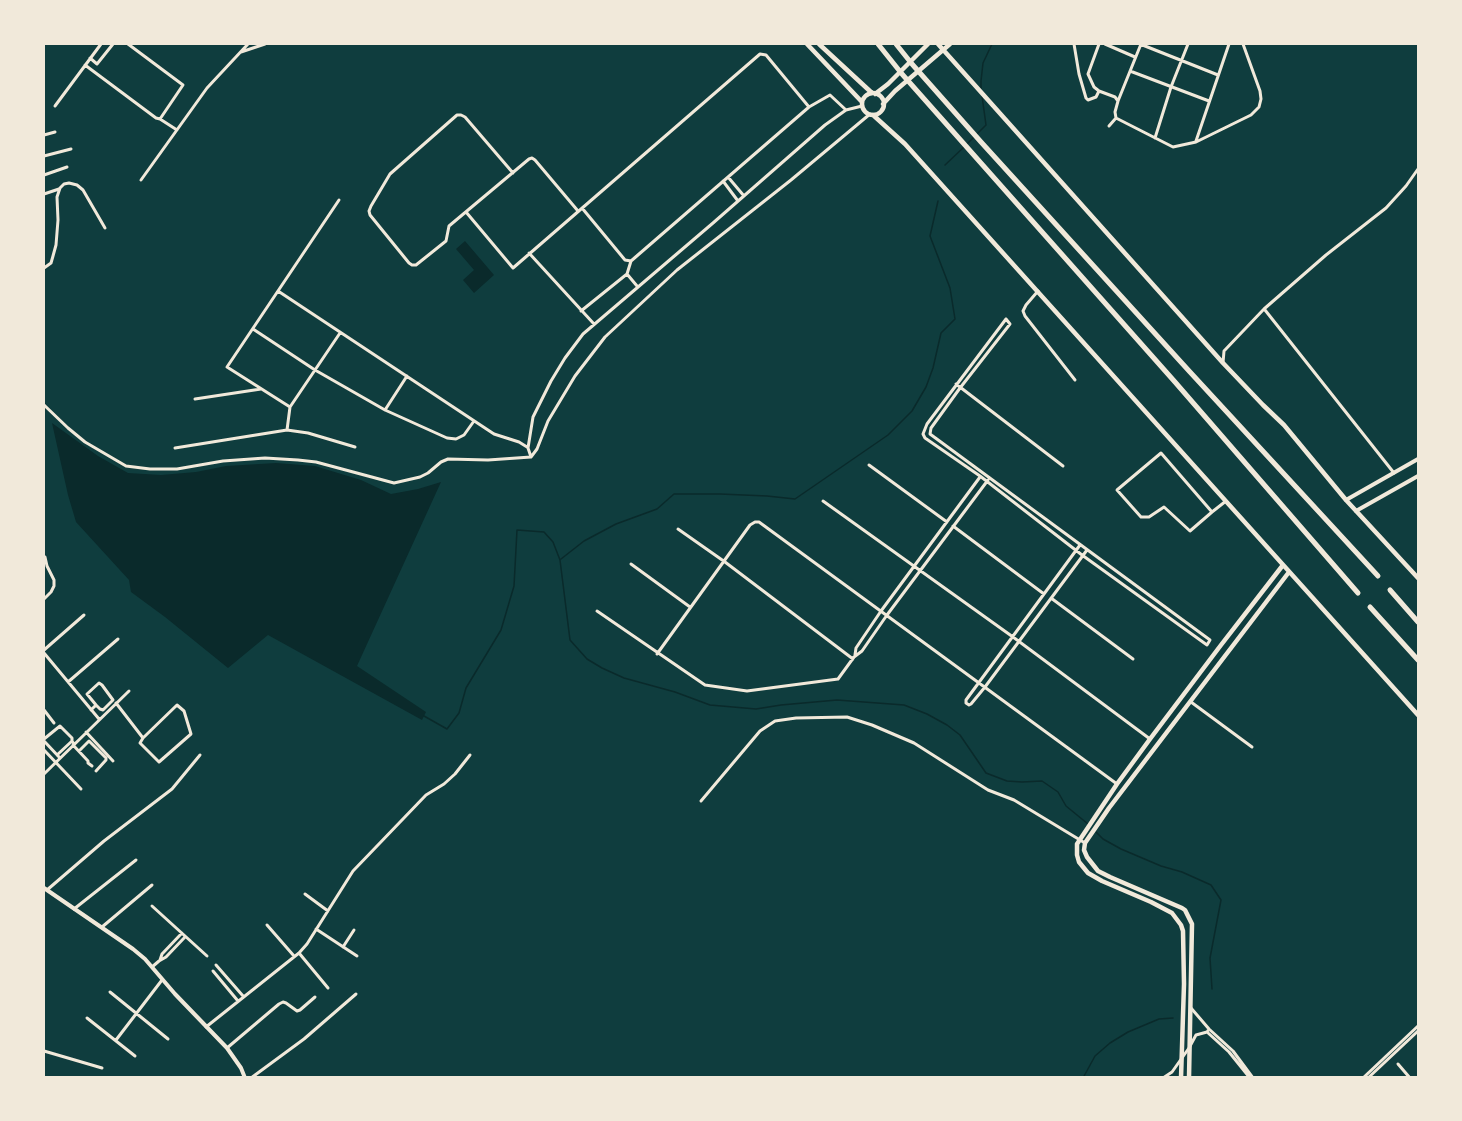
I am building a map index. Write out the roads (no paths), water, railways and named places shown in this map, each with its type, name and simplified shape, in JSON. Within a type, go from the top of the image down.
[{"type":"highway","points":[[878,44],[913,87],[1219,432],[1358,593]]},
{"type":"highway","points":[[896,44],[981,142],[1378,576]]},
{"type":"highway","points":[[1390,590],[1419,622]]},
{"type":"highway","points":[[1370,607],[1419,660]]},
{"type":"main road","points":[[807,44],[862,104],[865,111],[905,144],[1419,715]]},
{"type":"main road","points":[[819,44],[873,93],[881,97],[883,104]]},
{"type":"main road","points":[[862,104],[866,96],[888,84],[928,44]]},
{"type":"main road","points":[[938,44],[1223,363],[1284,425],[1346,500],[1419,578]]},
{"type":"main road","points":[[871,114],[879,112],[883,104],[895,92],[950,44]]},
{"type":"main road","points":[[1189,1077],[1190,1007],[1187,1000],[1183,931],[1172,914],[1088,873],[1079,862],[1076,848],[1117,784],[1283,565]]},
{"type":"main road","points":[[1181,1077],[1192,925],[1185,910],[1098,871],[1087,857],[1084,850],[1085,843],[1233,643],[1289,572]]},
{"type":"street","points":[[55,106],[101,44]]},
{"type":"street","points":[[93,70],[113,44]]},
{"type":"street","points":[[128,44],[183,85],[160,119]]},
{"type":"street","points":[[141,180],[207,88],[248,44]]},
{"type":"street","points":[[240,52],[265,44]]},
{"type":"street","points":[[1074,44],[1086,98],[1088,100],[1096,97],[1100,91]]},
{"type":"street","points":[[1099,44],[1088,74],[1094,87],[1115,97],[1118,101]]},
{"type":"street","points":[[1105,44],[1135,57]]},
{"type":"street","points":[[1116,118],[1118,101],[1140,44],[1218,75]]},
{"type":"street","points":[[1155,138],[1188,44]]},
{"type":"street","points":[[1196,142],[1229,44]]},
{"type":"street","points":[[1116,118],[1173,147],[1196,142],[1251,115],[1259,107],[1262,99],[1243,44]]},
{"type":"street","points":[[466,212],[513,268],[760,54],[766,55],[809,107]]},
{"type":"street","points":[[90,58],[98,64]]},
{"type":"street","points":[[86,65],[156,118],[177,130]]},
{"type":"street","points":[[1130,71],[1209,101]]},
{"type":"street","points":[[581,310],[627,274],[631,261],[809,107],[830,95],[846,110]]},
{"type":"street","points":[[531,457],[528,448],[533,417],[551,381],[583,334],[825,125],[846,110],[862,104]]},
{"type":"street","points":[[44,405],[85,442],[126,466],[150,469],[177,469],[233,460],[298,459],[394,483],[420,477],[448,459],[488,460],[531,457],[537,449],[548,421],[574,376],[605,337],[677,270],[871,114]]},
{"type":"street","points":[[513,173],[465,117],[458,115],[390,174],[369,211],[370,215],[409,263],[416,265],[446,240],[449,226],[532,158],[625,260],[631,261]]},
{"type":"street","points":[[1109,126],[1116,118]]},
{"type":"street","points":[[44,135],[55,132]]},
{"type":"street","points":[[44,156],[71,149]]},
{"type":"street","points":[[44,175],[68,167]]},
{"type":"street","points":[[1223,363],[1224,351],[1264,309],[1326,255],[1386,208],[1419,169]]},
{"type":"street","points":[[728,177],[744,196]]},
{"type":"street","points":[[723,181],[738,201]]},
{"type":"street","points":[[44,194],[64,184],[77,185],[83,190],[105,228]]},
{"type":"street","points":[[44,268],[51,263],[56,245],[57,197],[60,188]]},
{"type":"street","points":[[290,407],[227,367],[339,200]]},
{"type":"street","points":[[530,253],[594,324]]},
{"type":"street","points":[[627,274],[638,287]]},
{"type":"street","points":[[278,291],[494,434],[519,442],[528,448]]},
{"type":"street","points":[[1038,291],[1026,305],[1023,311],[1025,316],[1075,380]]},
{"type":"street","points":[[1264,309],[1394,472]]},
{"type":"street","points":[[925,438],[930,434],[931,428],[960,388],[1010,324],[1006,319],[927,424],[923,434],[925,438],[981,475],[1080,545],[1210,640],[1207,645],[1076,551],[988,480]]},
{"type":"street","points":[[253,329],[315,370],[385,410],[447,438],[456,439],[464,435],[474,421]]},
{"type":"street","points":[[287,430],[290,407],[340,333]]},
{"type":"street","points":[[385,410],[407,376]]},
{"type":"street","points":[[956,384],[1063,466]]},
{"type":"street","points":[[195,399],[262,389]]},
{"type":"street","points":[[175,448],[287,430],[308,433],[355,447]]},
{"type":"street","points":[[930,434],[981,475]]},
{"type":"street","points":[[1212,512],[1161,453],[1117,490],[1141,517],[1149,517],[1164,507],[1190,531],[1226,501]]},
{"type":"street","points":[[1346,500],[1419,459]]},
{"type":"street","points":[[869,465],[947,522]]},
{"type":"street","points":[[853,658],[856,648],[881,611],[981,475]]},
{"type":"street","points":[[1356,511],[1419,476]]},
{"type":"street","points":[[597,611],[705,686],[747,691],[838,679],[853,658],[862,651],[988,480]]},
{"type":"street","points":[[823,501],[1150,739]]},
{"type":"street","points":[[657,654],[750,525],[759,522],[1117,784]]},
{"type":"street","points":[[953,526],[1044,594]]},
{"type":"street","points":[[678,530],[725,562],[853,658]]},
{"type":"street","points":[[1080,545],[966,703],[971,704],[985,687],[1087,550]]},
{"type":"street","points":[[44,599],[54,586],[45,557]]},
{"type":"street","points":[[631,564],[690,607]]},
{"type":"street","points":[[1051,597],[1133,659]]},
{"type":"street","points":[[84,615],[44,651],[99,719]]},
{"type":"street","points":[[68,682],[118,639]]},
{"type":"street","points":[[99,683],[114,700],[103,710],[96,705],[87,694],[99,683]]},
{"type":"street","points":[[44,774],[59,756],[129,691]]},
{"type":"street","points":[[1190,701],[1252,747]]},
{"type":"street","points":[[116,703],[142,738]]},
{"type":"street","points":[[91,710],[96,705]]},
{"type":"street","points":[[177,705],[184,711],[191,734],[160,762],[140,743],[142,738],[177,705]]},
{"type":"street","points":[[44,710],[54,723]]},
{"type":"street","points":[[701,801],[760,731],[775,721],[796,718],[847,717],[873,725],[914,743],[988,790],[1014,800],[1085,843]]},
{"type":"street","points":[[59,756],[44,740],[60,726],[72,738],[73,743],[92,766]]},
{"type":"street","points":[[86,732],[113,761]]},
{"type":"street","points":[[79,751],[89,741],[106,758],[96,771]]},
{"type":"street","points":[[44,750],[81,789]]},
{"type":"street","points":[[201,754],[171,789],[45,889],[133,949],[227,1048],[245,1077]]},
{"type":"street","points":[[206,1026],[307,944],[352,871],[426,795],[455,774],[470,755]]},
{"type":"street","points":[[74,909],[136,860]]},
{"type":"street","points":[[102,927],[152,885]]},
{"type":"street","points":[[305,894],[328,911]]},
{"type":"street","points":[[152,906],[207,956]]},
{"type":"street","points":[[267,925],[294,956]]},
{"type":"street","points":[[316,929],[357,956]]},
{"type":"street","points":[[343,947],[354,930]]},
{"type":"street","points":[[153,968],[162,954],[182,933]]},
{"type":"street","points":[[159,961],[166,957],[185,937]]},
{"type":"street","points":[[299,952],[328,988]]},
{"type":"street","points":[[216,965],[243,996]]},
{"type":"street","points":[[213,971],[238,1001]]},
{"type":"street","points":[[116,1040],[163,979]]},
{"type":"street","points":[[110,992],[168,1039]]},
{"type":"street","points":[[251,1077],[304,1039],[356,994]]},
{"type":"street","points":[[227,1048],[279,1004],[286,1003],[297,1011],[315,997]]},
{"type":"street","points":[[1190,1007],[1252,1077]]},
{"type":"street","points":[[87,1018],[135,1056]]},
{"type":"street","points":[[1362,1077],[1419,1026]]},
{"type":"street","points":[[1163,1077],[1172,1072],[1196,1035],[1208,1030]]},
{"type":"street","points":[[1368,1077],[1419,1031]]},
{"type":"street","points":[[44,1051],[102,1068]]},
{"type":"street","points":[[1398,1064],[1410,1077]]},
{"type":"water","points":[[465,241],[494,275],[474,293],[463,280],[474,270],[456,249]]},
{"type":"water","points":[[52,423],[98,456],[128,473],[161,475],[196,472],[226,466],[276,463],[315,466],[361,480],[391,494],[441,482],[357,666],[426,712],[422,720],[268,635],[228,668],[131,592],[129,580],[76,522]]},
{"type":"waterway","points":[[981,89],[983,63],[992,44]]},
{"type":"waterway","points":[[967,144],[986,125],[982,96]]},
{"type":"waterway","points":[[945,165],[964,147]]},
{"type":"waterway","points":[[561,559],[584,541],[616,524],[657,509],[674,494],[720,494],[795,499],[888,435],[912,411],[926,387],[941,333],[955,319],[950,288],[930,236],[938,201]]},
{"type":"waterway","points":[[424,716],[447,729],[459,713],[466,688],[501,630],[514,586],[517,530],[544,532],[553,542],[560,560],[570,640],[587,659],[602,668],[624,678],[675,692],[710,705],[756,709],[837,700],[904,705],[927,714],[960,735],[986,773],[1007,781],[1042,781],[1058,792],[1066,806],[1088,824]]},
{"type":"waterway","points":[[1096,832],[1103,839],[1121,849],[1211,885],[1221,900],[1210,958],[1212,989]]},
{"type":"waterway","points":[[1083,1078],[1095,1056],[1110,1043],[1128,1032],[1159,1019],[1173,1018]]}]
